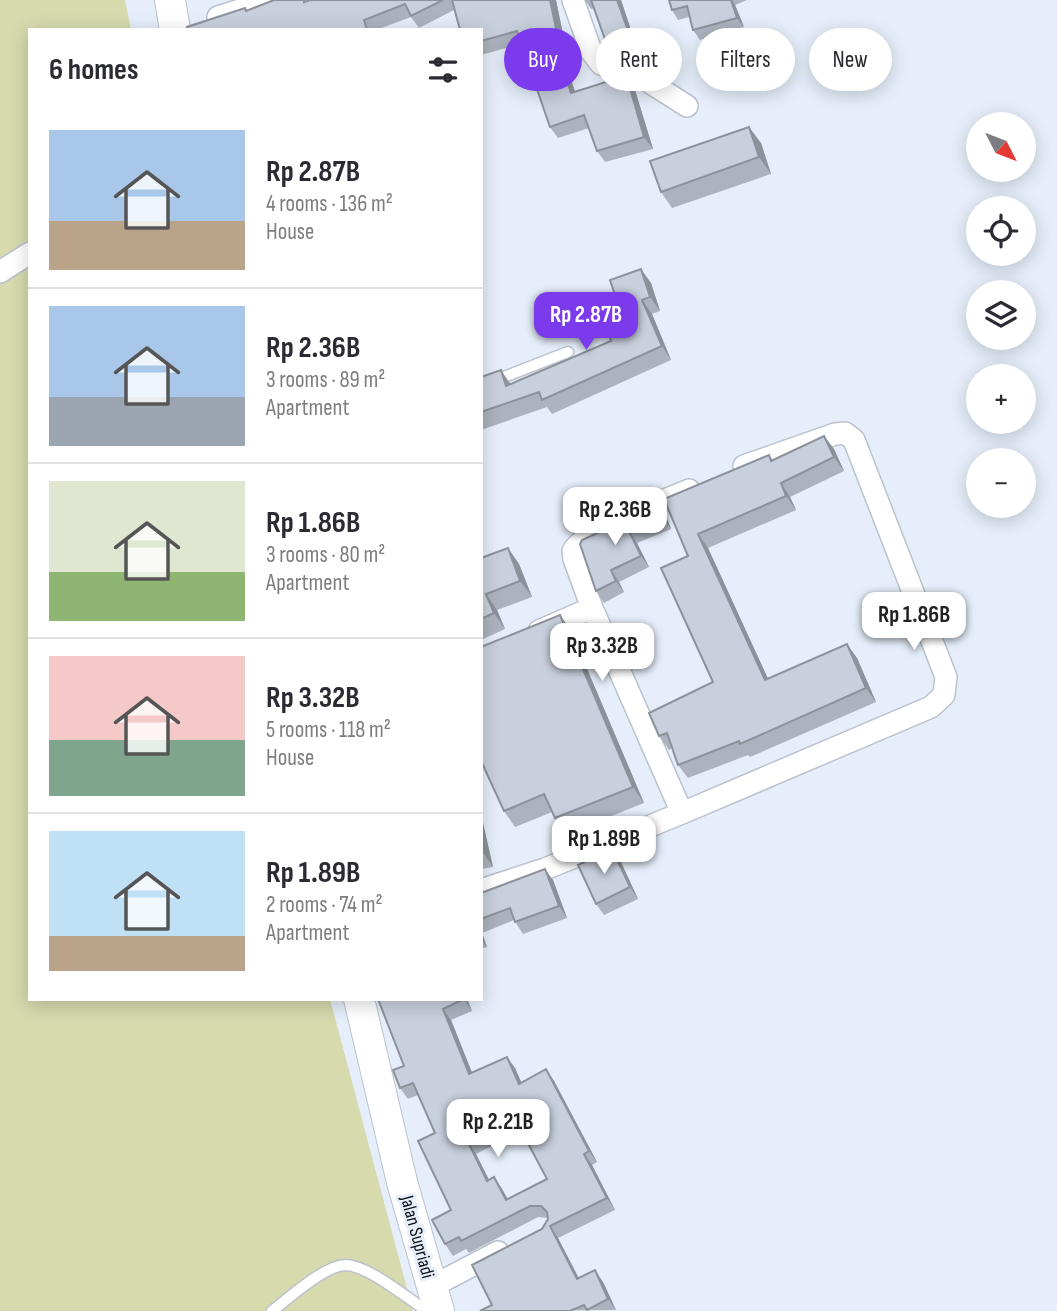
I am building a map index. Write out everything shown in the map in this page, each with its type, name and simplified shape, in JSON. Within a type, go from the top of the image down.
[{"type":"main road","points":[[170,0],[177,28]]},
{"type":"main road","name":"Jalan Supriadi","points":[[359,1001],[432,1303]]},
{"type":"street","points":[[183,28],[272,0]]},
{"type":"street","points":[[573,0],[591,51],[601,64],[646,80],[687,106]]},
{"type":"street","points":[[0,272],[28,254]]},
{"type":"street","points":[[483,889],[545,869],[682,813],[931,706],[944,695],[947,687],[918,605],[850,436],[835,434],[713,479],[611,524],[577,544],[573,551],[592,608],[682,813]]},
{"type":"street","points":[[515,641],[592,608]]},
{"type":"street","points":[[432,1303],[521,1240]]},
{"type":"lane","points":[[483,385],[568,352]]},
{"type":"lane","points":[[272,1311],[331,1269],[346,1265],[363,1270],[432,1303]]},
{"type":"green space","points":[[0,0],[125,0],[131,28],[28,28],[28,1001],[331,1001],[413,1311],[0,1311]]},
{"type":"building","points":[[274,0],[443,0],[411,16],[405,4],[364,20],[366,28],[187,27],[245,8],[246,11]]},
{"type":"building","points":[[452,0],[550,0],[556,28],[504,28],[504,35],[483,40],[483,28],[459,28]]},
{"type":"building","points":[[591,0],[617,0],[627,28],[601,28]]},
{"type":"building","points":[[669,0],[731,0],[737,18],[693,30],[687,6],[672,10]]},
{"type":"building","points":[[596,85],[596,91],[631,91],[644,137],[597,151],[584,115],[550,127],[538,91],[571,93]]},
{"type":"building","points":[[749,127],[759,157],[661,192],[650,161]]},
{"type":"building","points":[[641,269],[650,297],[642,300],[662,346],[542,400],[539,392],[483,411],[483,376],[501,370],[506,386],[611,341],[608,332],[625,325],[610,280]]},
{"type":"building","points":[[824,436],[834,457],[781,483],[786,496],[698,534],[765,680],[847,644],[866,688],[740,744],[739,741],[678,765],[667,733],[659,736],[649,713],[713,682],[661,568],[688,556],[664,499],[769,455],[771,461]]},
{"type":"building","points":[[658,505],[663,518],[629,531],[641,556],[611,570],[616,581],[596,591],[580,544],[582,540]]},
{"type":"building","points":[[508,548],[520,581],[486,594],[494,613],[483,618],[483,557]]},
{"type":"building","points":[[560,615],[633,787],[555,818],[544,794],[504,811],[483,765],[483,646]]},
{"type":"building","points":[[612,849],[630,887],[596,904],[578,865]]},
{"type":"building","points":[[545,869],[559,906],[515,922],[510,908],[483,918],[483,892]]},
{"type":"building","points":[[379,1001],[460,1001],[443,1009],[469,1074],[507,1057],[519,1084],[546,1069],[589,1151],[584,1154],[607,1198],[550,1226],[577,1279],[595,1270],[608,1299],[587,1310],[584,1305],[570,1311],[480,1311],[492,1305],[472,1265],[542,1229],[548,1219],[547,1212],[541,1206],[530,1206],[461,1241],[459,1237],[445,1244],[432,1220],[451,1210],[418,1141],[435,1133],[413,1083],[400,1088],[393,1070],[404,1066]],"holes":[[[515,1119],[547,1179],[506,1200],[494,1177],[487,1181],[468,1142]]]}]
